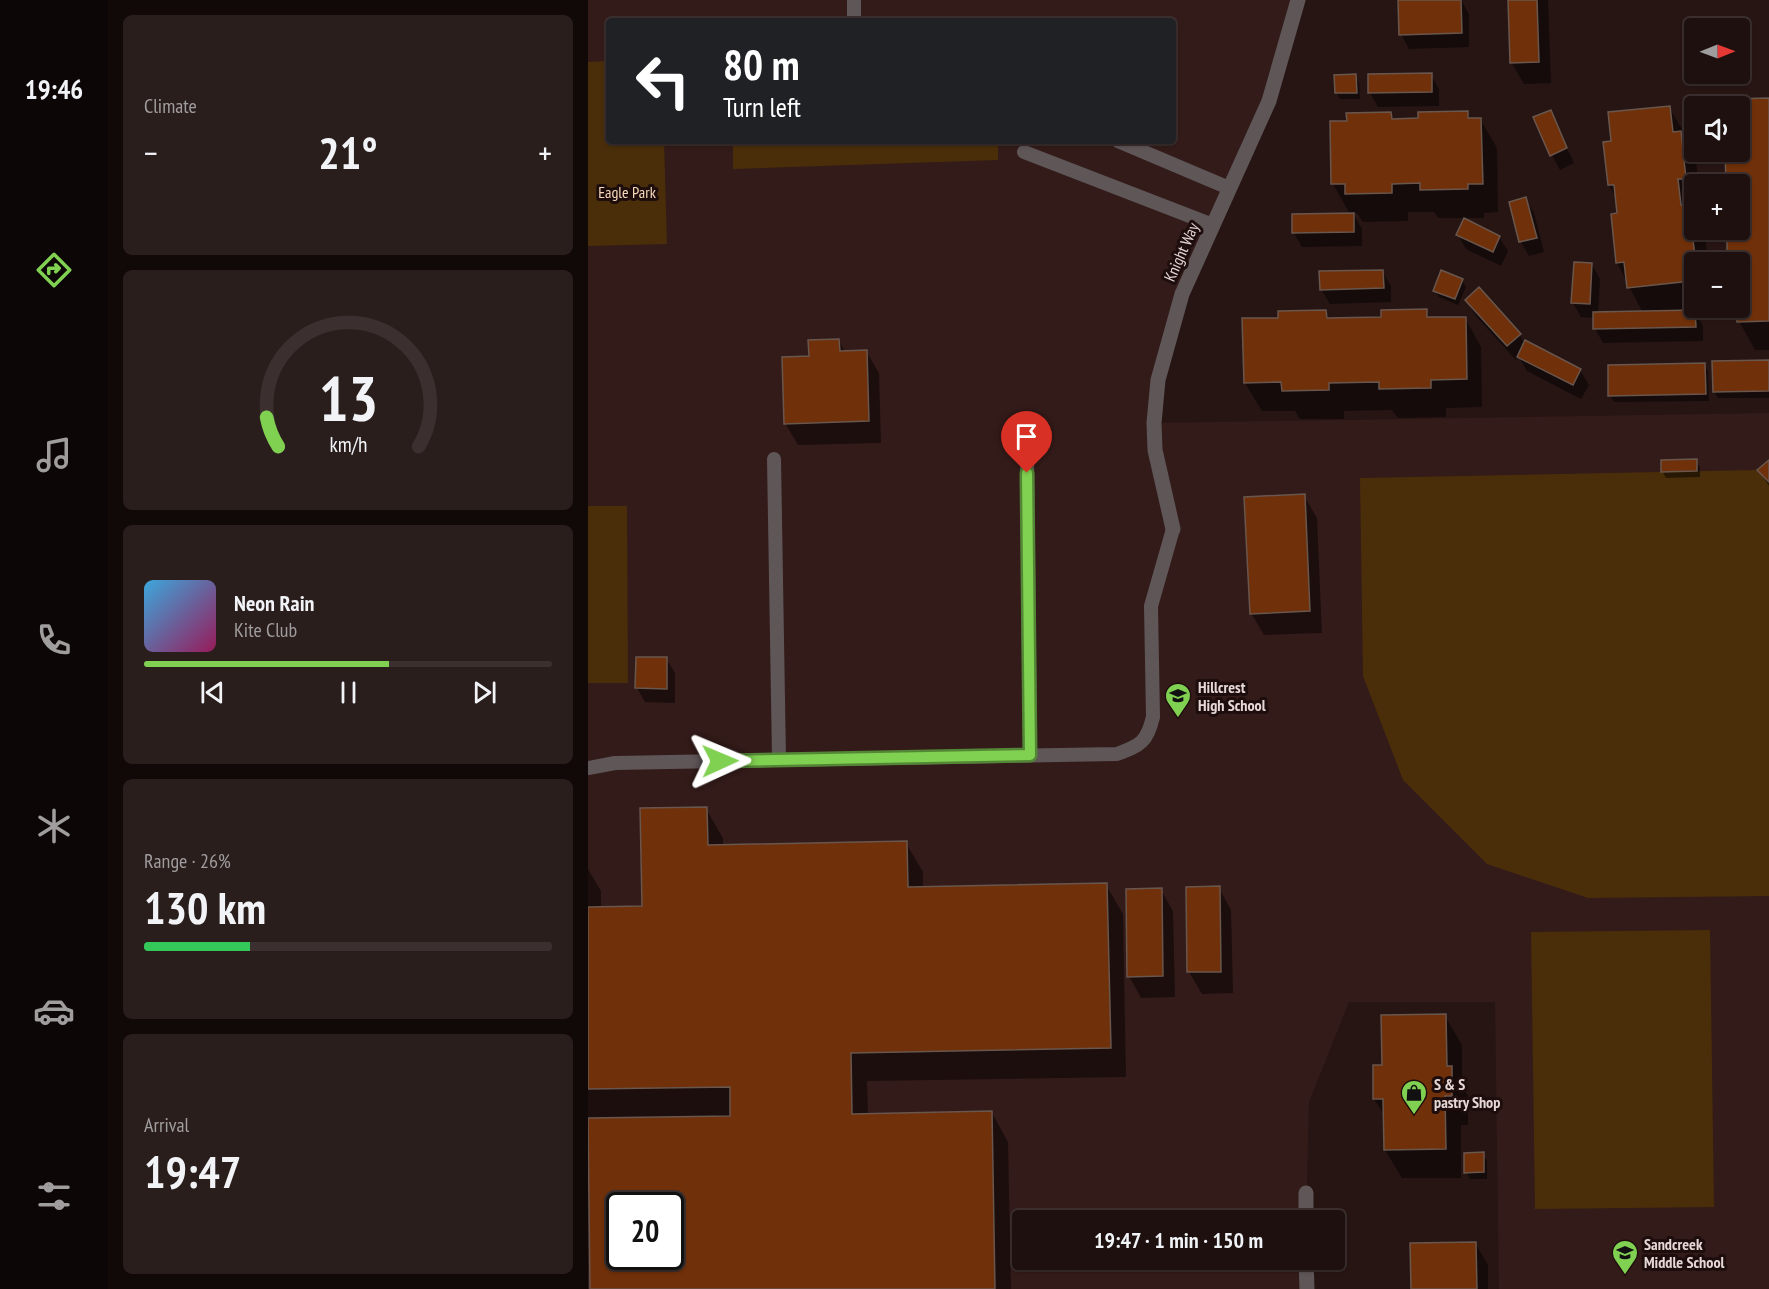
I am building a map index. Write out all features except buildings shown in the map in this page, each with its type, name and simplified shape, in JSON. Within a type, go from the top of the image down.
[{"type":"street","name":"Knight Way","points":[[1173,529],[1155,450],[1154,423],[1158,380],[1182,294],[1269,101],[1298,0]]},
{"type":"street","points":[[1306,1193],[1306,1210]]},
{"type":"street","points":[[1306,1270],[1307,1289]]},
{"type":"lane","points":[[854,0],[854,16]]},
{"type":"lane","points":[[1125,144],[1229,188]]},
{"type":"lane","points":[[1024,152],[1213,225]]},
{"type":"lane","points":[[1027,453],[1030,755]]},
{"type":"lane","points":[[774,459],[779,759]]},
{"type":"lane","points":[[588,768],[615,763],[1117,754],[1138,747],[1149,734],[1153,717],[1151,606],[1173,529]]},
{"type":"shaded area","name":"Hillcrest High School","points":[[588,0],[1298,0],[1269,101],[1182,294],[1155,423],[1769,413],[1769,1289],[1499,1289],[1495,1002],[1349,1002],[1309,1102],[1306,1210],[1012,1210],[1012,1270],[1306,1270],[1307,1289],[588,1289]]},
{"type":"green space","name":"Eagle Park","points":[[606,61],[606,144],[664,144],[667,244],[588,246],[588,62]]},
{"type":"green space","points":[[733,144],[998,144],[998,160],[733,169]]},
{"type":"green space","points":[[1757,470],[1769,482],[1769,896],[1588,898],[1487,864],[1403,780],[1363,676],[1360,478]]},
{"type":"green space","points":[[588,506],[627,506],[628,683],[588,683]]},
{"type":"green space","points":[[1710,930],[1714,1207],[1535,1209],[1531,932]]},
{"type":"place","name":"Hillcrest High School","points":[[1178,719]]},
{"type":"place","name":"S & S pastry Shop","points":[[1414,1116]]},
{"type":"place","name":"Sandcreek Middle School","points":[[1625,1276]]},
{"type":"route","points":[[720,761],[1030,755],[1027,473]]}]
